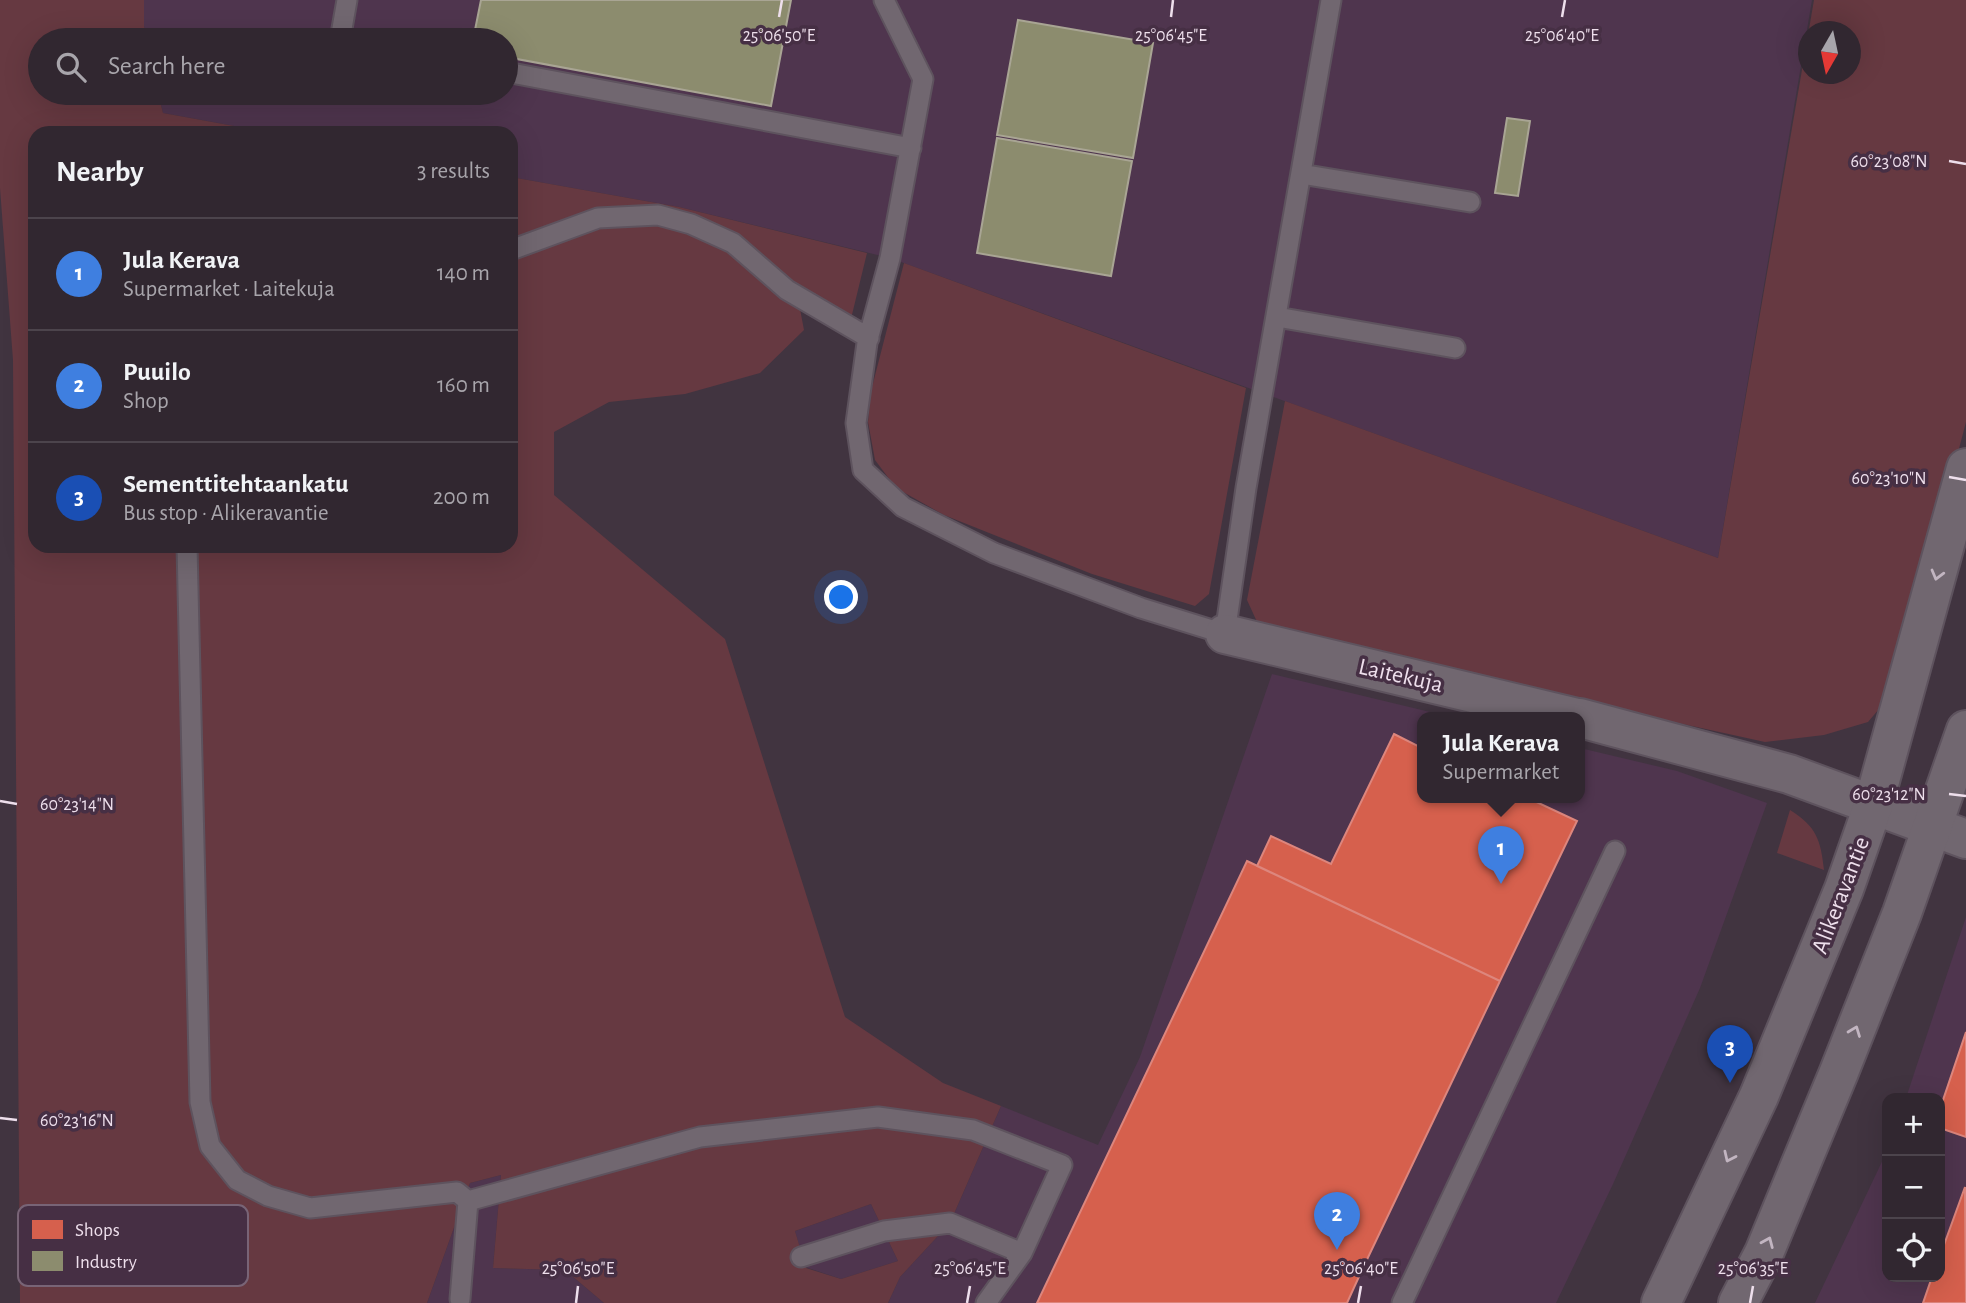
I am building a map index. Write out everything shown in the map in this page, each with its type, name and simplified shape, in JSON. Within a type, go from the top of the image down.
[{"type":"street","name":"Alikeravantie","points":[[1661,1303],[1759,1096],[1844,890],[1873,806],[1966,468]]},
{"type":"street","name":"Laitekuja","points":[[1226,634],[1553,712]]},
{"type":"street","name":"Laitekuja","points":[[1585,720],[1789,774],[1949,833]]},
{"type":"street","points":[[1738,1303],[1764,1253],[1902,913],[1949,833],[1966,730]]},
{"type":"lane","points":[[342,28],[347,0]]},
{"type":"lane","points":[[884,0],[923,79],[890,258],[869,338],[856,423],[863,470],[903,507],[994,553],[1141,608],[1226,634],[1246,488],[1331,0]]},
{"type":"lane","points":[[518,74],[911,148]]},
{"type":"lane","points":[[1301,174],[1470,202]]},
{"type":"lane","points":[[518,247],[598,218],[658,215],[691,223],[733,243],[787,290],[869,338]]},
{"type":"lane","points":[[1277,317],[1455,348]]},
{"type":"lane","points":[[187,553],[200,1102],[210,1146],[237,1180],[268,1196],[310,1208],[457,1192],[468,1201]]},
{"type":"lane","points":[[1402,1303],[1615,851]]},
{"type":"lane","points":[[468,1201],[700,1137],[878,1117],[972,1130],[1062,1165],[1022,1253],[986,1303]]},
{"type":"lane","points":[[460,1299],[468,1201]]},
{"type":"lane","points":[[801,1256],[884,1231],[950,1223],[1022,1253]]},
{"type":"shaded area","points":[[0,0],[144,0],[144,28],[28,28],[28,105],[161,105],[163,113],[234,126],[28,126],[28,553],[518,553],[518,178],[679,207],[867,253],[849,327],[733,243],[654,222],[719,245],[756,271],[800,309],[804,330],[760,373],[685,394],[609,402],[554,432],[554,495],[725,639],[845,1017],[943,1083],[1001,1106],[950,1223],[900,1277],[888,1303],[604,1303],[565,1270],[493,1268],[501,1175],[470,1183],[427,1303],[20,1303],[20,1286],[248,1286],[248,1205],[19,1205],[13,360],[0,188]],"holes":[[[871,1204],[898,1261],[841,1279],[806,1268],[795,1231]]]},
{"type":"shaded area","points":[[144,0],[1812,0],[1808,21],[1798,21],[1798,83],[1718,558],[890,258],[679,207],[518,178],[518,126],[234,126],[163,113],[161,105],[518,105],[518,28],[144,28]]},
{"type":"shaded area","points":[[1814,0],[1966,0],[1966,422],[1896,689],[1868,722],[1824,735],[1765,742],[1285,637],[1258,624],[1247,600],[1285,401],[1718,558],[1800,84],[1861,84],[1861,21],[1810,21]]},
{"type":"shaded area","points":[[904,263],[1246,388],[1209,594],[1195,606],[1092,574],[944,515],[896,488],[875,460],[868,422],[871,391]]},
{"type":"shaded area","points":[[1272,674],[1430,712],[1417,712],[1417,803],[1585,803],[1585,749],[1677,771],[1767,803],[1700,988],[1613,1184],[1556,1303],[888,1303],[900,1277],[950,1223],[1001,1106],[1098,1145],[1140,1057]]},
{"type":"shaded area","points":[[1790,810],[1806,822],[1816,835],[1824,870],[1777,853]]},
{"type":"shaded area","points":[[1966,917],[1966,1303],[1815,1303],[1882,1162],[1882,1282],[1945,1282],[1945,1093],[1908,1093]]},
{"type":"shaded area","points":[[501,1175],[493,1268],[565,1270],[604,1303],[427,1303],[470,1183]]},
{"type":"shaded area","points":[[871,1204],[898,1261],[841,1279],[805,1267],[795,1231]]},
{"type":"building: Shops","points":[[1394,734],[1417,746],[1417,803],[1539,803],[1577,821],[1500,981],[1257,866],[1271,836],[1331,864]]},
{"type":"building: Shops","points":[[1247,861],[1500,981],[1347,1303],[1037,1303]]},
{"type":"building: Shops","points":[[1966,1032],[1966,1137],[1945,1130],[1945,1094]]},
{"type":"building: Shops","points":[[1965,1187],[1966,1303],[1923,1303],[1930,1282],[1945,1282],[1945,1242]]},
{"type":"building: Industry","points":[[481,0],[791,0],[771,106],[518,59],[518,28],[475,28]]},
{"type":"building: Industry","points":[[1018,20],[1153,43],[1133,158],[997,135]]},
{"type":"building: Industry","points":[[1507,118],[1530,121],[1518,196],[1495,193]]},
{"type":"building: Industry","points":[[997,138],[1132,161],[1111,276],[977,253]]},
{"type":"place","name":"Jula Kerava","points":[[1501,884]]},
{"type":"place","name":"Sementtitehtaankatu","points":[[1730,1083]]},
{"type":"place","name":"Puuilo","points":[[1337,1250]]}]
